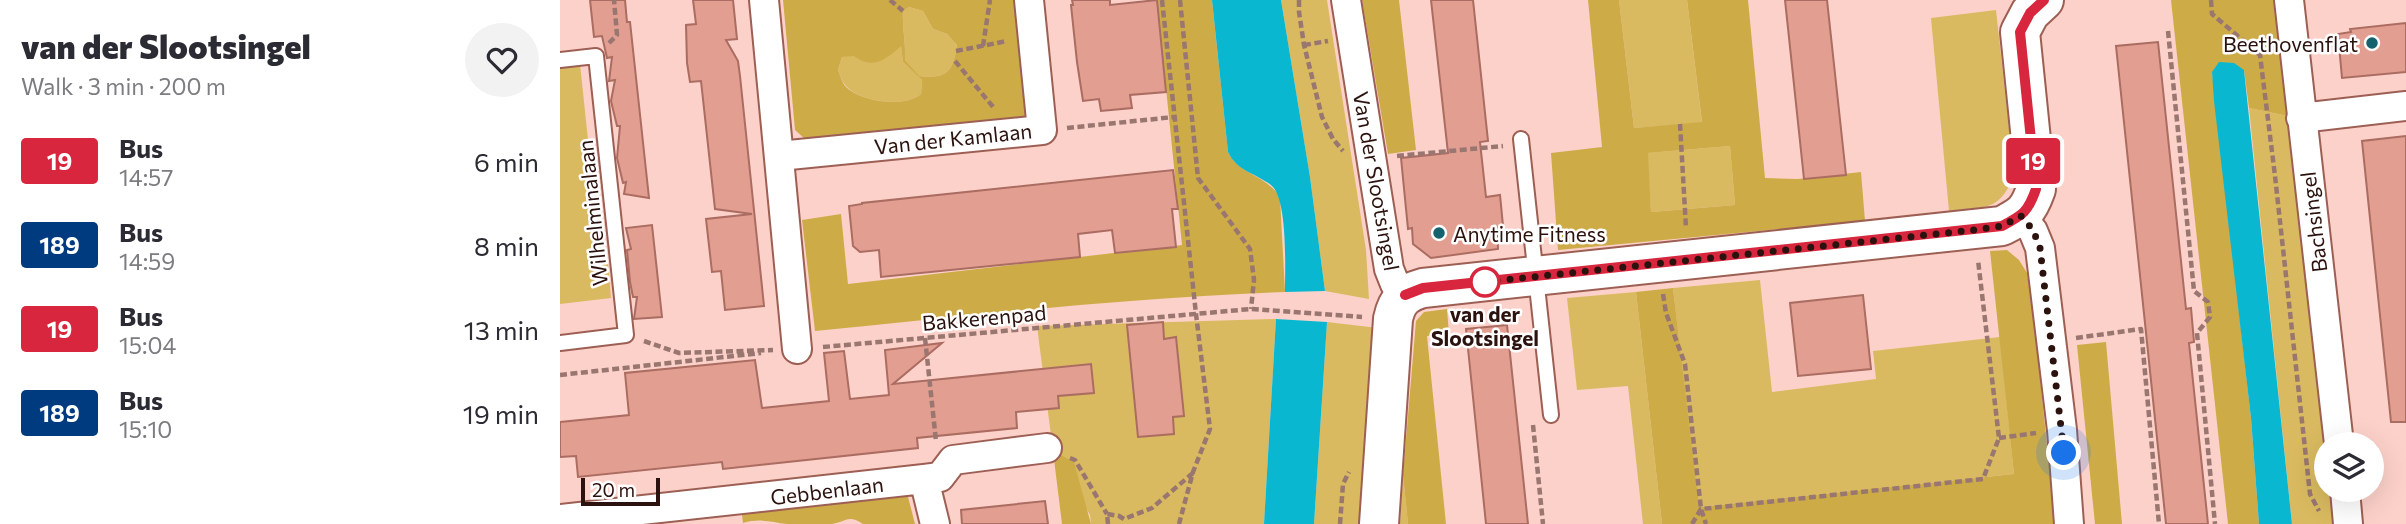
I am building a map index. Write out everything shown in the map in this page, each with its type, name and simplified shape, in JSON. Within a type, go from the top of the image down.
[{"type":"street","points":[[764,0],[796,349]]},
{"type":"street","name":"Van der Kamlaan","points":[[779,156],[1028,132],[1032,36],[1029,0]]},
{"type":"street","name":"Van der Slootsingel","points":[[1346,0],[1358,156],[1389,269],[1395,284],[1405,295],[1396,307],[1393,319],[1379,524]]},
{"type":"street","points":[[1405,295],[1423,288],[2002,226],[2021,216],[2029,208],[2036,189],[2020,32],[2030,13],[2044,0]]},
{"type":"street","name":"Bachsingel","points":[[2288,0],[2338,432]]},
{"type":"street","points":[[2301,118],[2406,106]]},
{"type":"street","points":[[2021,216],[2033,230],[2040,248],[2062,430],[2069,524]]},
{"type":"street","name":"Gebbenlaan","points":[[560,519],[731,513],[932,478],[953,460],[1047,448]]},
{"type":"street","points":[[932,478],[934,524]]},
{"type":"street","points":[[2345,502],[2348,524]]},
{"type":"lane","points":[[560,60],[596,56]]},
{"type":"lane","name":"Wilhelminalaan","points":[[596,56],[626,335]]},
{"type":"lane","points":[[1522,142],[1550,415]]},
{"type":"lane","points":[[560,343],[626,335]]},
{"type":"path","points":[[596,56],[617,35],[614,0]]},
{"type":"path","points":[[890,0],[904,10]]},
{"type":"path","points":[[983,46],[990,0]]},
{"type":"path","points":[[1162,0],[1210,429],[1193,472],[1179,524]]},
{"type":"path","points":[[1181,0],[1198,178],[1250,249],[1254,280],[1251,309]]},
{"type":"path","points":[[1299,0],[1298,12],[1304,45],[1322,117],[1333,139],[1358,156],[1522,142]]},
{"type":"path","points":[[2211,0],[2212,14],[2260,55],[2310,494],[2320,514]]},
{"type":"path","points":[[2168,31],[2194,291],[2208,302],[2210,317],[2197,333],[2216,524]]},
{"type":"path","points":[[956,51],[1032,36]]},
{"type":"path","points":[[955,61],[1028,132],[1174,117]]},
{"type":"path","points":[[1679,124],[1673,261],[1666,313],[1685,364],[1701,509],[1706,524]]},
{"type":"path","points":[[1701,509],[1983,479],[1999,438],[1974,230]]},
{"type":"path","name":"Bakkerenpad","points":[[626,335],[679,353],[796,349],[1251,309],[1346,316]]},
{"type":"path","points":[[2051,342],[2141,329],[2159,524]]},
{"type":"path","points":[[925,338],[932,478]]},
{"type":"path","points":[[560,375],[796,349]]},
{"type":"path","points":[[1999,438],[2062,430]]},
{"type":"path","points":[[1047,448],[1075,460],[1107,514],[1108,524]]},
{"type":"path","points":[[1340,524],[1343,484],[1356,460]]},
{"type":"path","points":[[1107,514],[1124,519],[1152,508],[1193,472]]},
{"type":"path","points":[[1692,524],[1701,509]]},
{"type":"shaded area","points":[[783,0],[1019,0],[1030,116],[805,139],[795,130]],"holes":[[[909,7],[923,11],[933,29],[947,34],[957,45],[951,67],[942,75],[919,76],[905,60],[903,11]],[[901,46],[903,62],[922,80],[921,94],[904,101],[883,101],[861,96],[845,86],[838,70],[842,57],[854,56],[867,62],[879,62]]]},
{"type":"shaded area","points":[[1157,0],[1212,0],[1228,152],[1239,166],[1268,184],[1280,197],[1285,292],[1108,303],[815,331],[802,220],[841,214],[848,284],[1182,245]]},
{"type":"shaded area","points":[[1281,0],[1327,0],[1366,250],[1369,299],[1325,291],[1310,177]]},
{"type":"shaded area","points":[[1362,0],[1399,0],[1416,150],[1388,154]]},
{"type":"shaded area","points":[[1588,0],[1619,0],[1634,128],[1702,122],[1687,0],[1748,0],[1765,178],[1798,179],[1861,172],[1865,221],[1558,250],[1551,153],[1602,147]],"holes":[[[1730,146],[1735,205],[1651,212],[1648,153]]]},
{"type":"shaded area","points":[[1619,0],[1687,0],[1702,123],[1634,128]]},
{"type":"shaded area","points":[[2171,0],[2281,0],[2293,117],[2249,108],[2244,70],[2212,72],[2251,418],[2259,524],[2228,524]]},
{"type":"shaded area","points":[[909,7],[923,11],[933,29],[947,34],[957,45],[950,68],[942,75],[918,76],[922,80],[921,94],[904,101],[883,101],[853,92],[845,84],[838,70],[842,57],[901,45],[903,62],[917,75],[905,60],[903,11]]},
{"type":"shaded area","points":[[1996,10],[2014,174],[2009,187],[1997,202],[1982,207],[1949,211],[1931,18]]},
{"type":"shaded area","points":[[580,64],[601,263],[608,263],[611,298],[560,304],[560,66]]},
{"type":"shaded area","points":[[2249,108],[2293,117],[2325,432],[2314,432],[2314,502],[2333,502],[2336,524],[2292,524]]},
{"type":"shaded area","points":[[1730,146],[1735,205],[1651,212],[1647,153]]},
{"type":"shaded area","points":[[2007,250],[2019,260],[2027,273],[2055,524],[1662,524],[1636,292],[1673,288],[1699,507],[2014,474],[1990,251]]},
{"type":"shaded area","points":[[1760,280],[1772,392],[1876,379],[1873,351],[2000,337],[2014,474],[1698,507],[1673,288]]},
{"type":"shaded area","points":[[1636,292],[1662,524],[1643,524],[1628,386],[1577,390],[1567,298]]},
{"type":"shaded area","points":[[1447,309],[1449,334],[1427,336],[1446,524],[1408,524],[1403,475],[1416,321],[1424,312]]},
{"type":"shaded area","points":[[1276,319],[1264,524],[1091,524],[1090,515],[1053,451],[1037,326]]},
{"type":"shaded area","points":[[1327,322],[1378,328],[1366,524],[1314,524]]},
{"type":"shaded area","points":[[2106,342],[2122,524],[2095,524],[2077,345]]},
{"type":"shaded area","points":[[1053,451],[1074,462],[1091,524],[1062,524]]},
{"type":"shaded area","points":[[1403,475],[1408,524],[1400,524]]},
{"type":"shaded area","points":[[906,489],[915,524],[863,524],[850,519],[832,524],[760,521],[743,523],[741,507]]},
{"type":"water","points":[[1212,0],[1281,0],[1310,177],[1325,291],[1285,292],[1283,219],[1276,192],[1271,185],[1236,163],[1228,152]]},
{"type":"water","points":[[2219,62],[2234,63],[2244,70],[2292,524],[2259,524],[2251,418],[2214,101],[2212,72]]},
{"type":"water","points":[[1276,319],[1327,322],[1314,524],[1264,524]]},
{"type":"building","points":[[590,0],[625,0],[627,22],[630,22],[649,198],[624,194],[626,182],[623,183],[617,158],[620,126],[617,126],[611,101],[615,80],[609,81],[612,57],[607,58],[602,36],[594,37]]},
{"type":"building","points":[[693,0],[733,0],[737,39],[726,40],[738,61],[764,306],[725,310],[721,271],[712,272],[706,219],[752,214],[715,209],[701,81],[690,82],[687,63],[686,25],[696,24]]},
{"type":"building","points":[[1072,0],[1110,0],[1110,5],[1157,0],[1166,92],[1130,95],[1132,108],[1101,111],[1099,99],[1083,101]]},
{"type":"building","points":[[1431,0],[1473,0],[1488,141],[1480,142],[1486,197],[1500,195],[1503,226],[1497,227],[1498,249],[1431,258],[1413,244],[1412,228],[1408,229],[1401,158],[1448,153]]},
{"type":"building","points":[[1785,0],[1827,0],[1846,175],[1804,179]]},
{"type":"building","name":"Beethovenflat","points":[[2406,23],[2406,72],[2342,78],[2338,34],[2351,32],[2350,29]]},
{"type":"building","points":[[2158,42],[2186,309],[2191,308],[2194,342],[2189,343],[2208,524],[2166,524],[2116,46]]},
{"type":"building","points":[[2406,136],[2406,422],[2391,422],[2362,141]]},
{"type":"building","points":[[1173,170],[1178,209],[1172,209],[1176,247],[1115,253],[1112,230],[1078,234],[1080,257],[881,277],[879,250],[860,252],[853,246],[849,206]]},
{"type":"building","points":[[652,225],[662,317],[634,319],[637,297],[633,297],[630,282],[627,250],[631,249],[626,228]]},
{"type":"building","points":[[1863,295],[1871,369],[1798,376],[1790,303]]},
{"type":"building","points":[[1163,322],[1164,339],[1176,337],[1184,416],[1173,417],[1174,434],[1138,437],[1127,325]]},
{"type":"building","points":[[1507,325],[1528,524],[1486,524],[1466,329]]},
{"type":"building","points":[[942,343],[893,384],[1091,364],[1094,393],[1058,396],[1059,408],[1016,412],[1017,428],[917,438],[918,448],[723,469],[722,462],[578,477],[576,456],[560,457],[560,422],[629,415],[625,373],[755,360],[762,408],[829,401],[824,353],[844,351],[850,399],[889,395],[885,350]]},
{"type":"building","points":[[1045,501],[1048,524],[962,524],[961,510]]},
{"type":"bus line","name":"19","points":[[1405,295],[1423,288],[2002,226],[2021,216],[2029,208],[2036,189],[2020,32],[2030,13],[2044,0]]},
{"type":"place","name":"Beethovenflat","points":[[2372,43]]},
{"type":"place","name":"Anytime Fitness","points":[[1439,233]]},
{"type":"place","name":"van der Slootsingel","points":[[1485,282]]},
{"type":"route","points":[[1485,282],[1974,230],[2002,226],[2021,216],[2033,230],[2040,248],[2064,453]]}]
